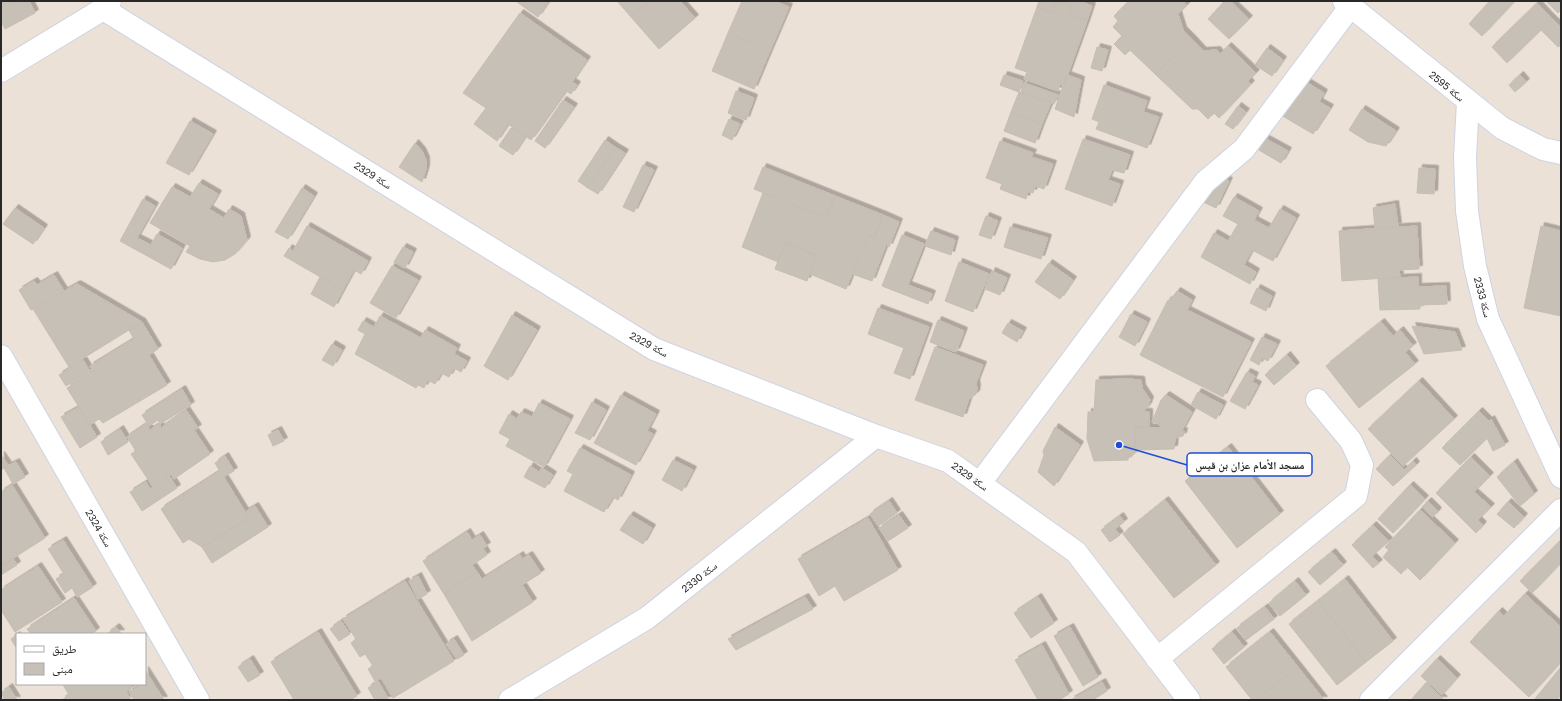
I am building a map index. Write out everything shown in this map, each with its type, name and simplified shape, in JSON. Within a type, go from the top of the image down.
[{"type":"street","name":"سكة 2595","points":[[1347,4],[1502,128],[1543,149],[1561,153]]},
{"type":"street","points":[[980,483],[1206,182],[1244,149],[1347,4]]},
{"type":"street","points":[[1,71],[106,5]]},
{"type":"street","name":"سكة 2329","points":[[106,5],[654,349],[876,436],[948,461],[1076,552],[1189,700]]},
{"type":"street","name":"سكة 2333","points":[[1468,102],[1464,157],[1466,204],[1475,266],[1488,319],[1561,477]]},
{"type":"street","name":"سكة 2324","points":[[1,356],[198,700]]},
{"type":"street","points":[[1157,659],[1356,496],[1362,465],[1351,441],[1317,400]]},
{"type":"street","name":"سكة 2330","points":[[510,700],[647,618],[876,436]]},
{"type":"street","points":[[1371,700],[1561,510]]},
{"type":"building","points":[[1,1],[10,1],[11,3],[15,1],[29,1],[35,13],[5,29],[1,21]]},
{"type":"building","points":[[549,1],[538,17],[517,2]]},
{"type":"building","points":[[617,1],[650,1],[631,17]]},
{"type":"building","points":[[650,1],[680,1],[695,18],[659,49],[631,17]]},
{"type":"building","points":[[742,1],[774,1],[789,7],[770,51],[728,33]]},
{"type":"building","points":[[1039,1],[1057,1],[1053,13],[1037,7]]},
{"type":"building","points":[[1057,1],[1072,5],[1069,14],[1087,21],[1064,85],[1060,84],[1058,91],[1024,79],[1027,72],[1015,68],[1037,7],[1053,13]]},
{"type":"building","points":[[1060,1],[1079,1],[1092,6],[1087,21],[1069,14],[1072,5]]},
{"type":"building","points":[[1129,1],[1182,1],[1187,5],[1178,14],[1183,30],[1192,39],[1155,74],[1130,50],[1125,55],[1114,44],[1122,36],[1113,27],[1118,21],[1114,16]]},
{"type":"building","points":[[1225,1],[1230,1],[1249,19],[1229,39],[1208,19]]},
{"type":"building","points":[[1490,1],[1515,1],[1482,36],[1469,24]]},
{"type":"building","points":[[1546,1],[1561,1],[1561,10],[1558,13]]},
{"type":"building","points":[[1537,3],[1552,19],[1507,63],[1492,47]]},
{"type":"building","points":[[520,13],[587,60],[572,82],[577,85],[571,94],[566,91],[531,140],[508,124],[497,141],[474,124],[486,108],[463,93]]},
{"type":"building","points":[[1552,19],[1561,27],[1561,45],[1558,47],[1541,30]]},
{"type":"building","points":[[728,33],[770,51],[754,89],[712,71]]},
{"type":"building","points":[[1192,39],[1203,51],[1217,50],[1220,54],[1228,46],[1256,73],[1248,81],[1251,84],[1219,118],[1214,113],[1208,119],[1198,109],[1192,109],[1155,74]]},
{"type":"building","points":[[1097,47],[1108,50],[1102,71],[1091,68]]},
{"type":"building","points":[[1267,48],[1283,60],[1272,76],[1255,65]]},
{"type":"building","points":[[1004,75],[1023,81],[1019,92],[1000,85]]},
{"type":"building","points":[[1067,75],[1081,80],[1074,117],[1055,109]]},
{"type":"building","points":[[1520,75],[1526,82],[1515,92],[1509,85]]},
{"type":"building","points":[[1303,80],[1324,93],[1319,102],[1330,108],[1313,134],[1281,115]]},
{"type":"building","points":[[1024,83],[1058,95],[1054,104],[1021,93]]},
{"type":"building","points":[[1104,85],[1147,101],[1143,112],[1159,117],[1147,148],[1096,129],[1099,122],[1092,119]]},
{"type":"building","points":[[736,91],[754,98],[746,120],[728,113]]},
{"type":"building","points":[[1019,92],[1051,103],[1042,124],[1011,112]]},
{"type":"building","points":[[563,100],[574,107],[545,148],[535,141]]},
{"type":"building","points":[[1238,106],[1246,112],[1233,129],[1225,124]]},
{"type":"building","points":[[1362,109],[1396,131],[1386,146],[1368,142],[1349,130]]},
{"type":"building","points":[[1011,112],[1042,124],[1035,143],[1004,131]]},
{"type":"building","points":[[729,119],[740,124],[732,140],[722,135]]},
{"type":"building","points":[[190,121],[213,134],[189,175],[166,163]]},
{"type":"building","points":[[511,128],[525,137],[513,155],[499,146]]},
{"type":"building","points":[[1083,139],[1130,155],[1124,173],[1112,170],[1108,180],[1120,184],[1112,206],[1065,189]]},
{"type":"building","points":[[1266,139],[1288,151],[1281,163],[1259,150]]},
{"type":"building","points":[[605,140],[615,147],[588,188],[578,181]]},
{"type":"building","points":[[1000,141],[1033,153],[1031,157],[1053,164],[1044,189],[1035,186],[1033,193],[1028,191],[1026,199],[1000,189],[1002,184],[986,178]]},
{"type":"building","points":[[415,143],[422,151],[426,160],[426,169],[422,182],[399,167]]},
{"type":"building","points":[[615,147],[625,153],[598,194],[588,188]]},
{"type":"building","points":[[643,165],[654,170],[634,212],[623,207]]},
{"type":"building","points":[[763,167],[835,196],[826,218],[754,189]]},
{"type":"building","points":[[1419,168],[1435,169],[1434,194],[1417,193]]},
{"type":"building","points":[[1214,174],[1229,181],[1216,208],[1201,201]]},
{"type":"building","points":[[199,183],[218,194],[209,209],[224,218],[229,209],[241,216],[247,240],[235,254],[225,260],[213,262],[200,259],[186,252],[190,246],[150,223],[172,187],[190,197]]},
{"type":"building","points":[[302,188],[314,196],[288,239],[275,232]]},
{"type":"building","points":[[763,193],[826,218],[835,196],[883,215],[874,238],[868,235],[846,289],[810,274],[816,255],[785,243],[778,262],[742,247]]},
{"type":"building","points":[[1234,197],[1259,211],[1254,220],[1269,228],[1280,209],[1296,218],[1273,261],[1252,250],[1244,265],[1256,272],[1250,284],[1201,257],[1214,233],[1228,241],[1238,224],[1223,216]]},
{"type":"building","points":[[143,199],[155,206],[137,238],[151,245],[157,234],[182,248],[171,269],[120,241]]},
{"type":"building","points":[[1395,204],[1398,226],[1375,228],[1373,208]]},
{"type":"building","points":[[15,208],[44,228],[33,244],[3,224]]},
{"type":"building","points":[[883,215],[899,222],[889,247],[886,245],[872,281],[852,274],[868,235],[874,238]]},
{"type":"building","points":[[986,216],[998,221],[991,239],[979,235]]},
{"type":"building","points":[[307,226],[368,261],[361,274],[354,270],[343,290],[284,256],[289,248],[293,251]]},
{"type":"building","points":[[1417,226],[1419,269],[1399,270],[1400,277],[1342,281],[1339,231]]},
{"type":"building","points":[[1541,226],[1561,231],[1561,316],[1524,308]]},
{"type":"building","points":[[1010,227],[1048,238],[1041,259],[1004,247]]},
{"type":"building","points":[[931,231],[955,240],[951,255],[925,246]]},
{"type":"building","points":[[902,235],[924,244],[908,285],[932,294],[928,304],[882,286]]},
{"type":"building","points":[[785,243],[816,255],[807,281],[775,269]]},
{"type":"building","points":[[403,247],[413,252],[405,268],[394,262]]},
{"type":"building","points":[[959,262],[989,274],[973,312],[945,301]]},
{"type":"building","points":[[1049,263],[1073,280],[1060,299],[1035,282]]},
{"type":"building","points":[[392,266],[418,280],[396,318],[370,303]]},
{"type":"building","points":[[992,271],[1007,278],[1000,295],[985,289]]},
{"type":"building","points":[[54,275],[64,291],[31,310],[19,290],[34,281],[37,285]]},
{"type":"building","points":[[320,277],[343,290],[334,307],[311,294]]},
{"type":"building","points":[[1418,277],[1418,287],[1446,286],[1447,304],[1420,305],[1420,309],[1380,310],[1378,279]]},
{"type":"building","points":[[77,284],[142,322],[69,367],[33,309]]},
{"type":"building","points":[[1257,288],[1272,296],[1266,311],[1250,303]]},
{"type":"building","points":[[1177,291],[1192,300],[1187,310],[1251,342],[1223,397],[1140,355],[1168,300],[1170,301]]},
{"type":"building","points":[[878,308],[929,327],[910,379],[894,373],[904,348],[868,334]]},
{"type":"building","points":[[1131,314],[1147,322],[1135,346],[1119,337]]},
{"type":"building","points":[[512,315],[537,330],[508,380],[484,366]]},
{"type":"building","points":[[380,316],[421,338],[425,330],[457,348],[454,354],[467,361],[461,372],[454,368],[449,377],[441,373],[435,384],[428,380],[424,388],[418,385],[416,388],[355,354],[365,334],[358,330],[363,321],[374,327]]},
{"type":"building","points":[[938,320],[964,331],[956,352],[930,342]]},
{"type":"building","points":[[142,322],[158,349],[149,355],[167,385],[103,423],[99,419],[90,425],[67,388],[93,371],[90,366],[134,339],[129,330]]},
{"type":"building","points":[[1381,322],[1393,336],[1400,330],[1413,346],[1405,352],[1415,364],[1359,408],[1326,366]]},
{"type":"building","points":[[1008,323],[1023,331],[1017,342],[1002,333]]},
{"type":"building","points":[[1412,326],[1455,332],[1462,350],[1424,354]]},
{"type":"building","points":[[1262,337],[1277,344],[1268,361],[1262,358],[1259,365],[1250,360]]},
{"type":"building","points":[[332,344],[342,350],[333,366],[322,360]]},
{"type":"building","points":[[935,347],[983,365],[976,383],[976,394],[969,399],[963,417],[915,400]]},
{"type":"building","points":[[1287,355],[1296,366],[1274,385],[1265,375]]},
{"type":"building","points":[[83,360],[90,371],[66,386],[59,375]]},
{"type":"building","points":[[1247,372],[1255,376],[1252,382],[1258,385],[1245,409],[1230,401]]},
{"type":"building","points":[[1096,380],[1141,380],[1142,388],[1150,400],[1148,406],[1143,412],[1149,412],[1149,427],[1136,427],[1135,453],[1132,456],[1129,455],[1128,460],[1094,461],[1087,439],[1088,412],[1094,412]]},
{"type":"building","points":[[1419,381],[1454,419],[1403,466],[1368,429]]},
{"type":"building","points":[[182,389],[191,405],[160,424],[158,420],[149,426],[142,415]]},
{"type":"building","points":[[1198,392],[1223,405],[1216,419],[1191,405]]},
{"type":"building","points":[[621,395],[656,414],[647,431],[653,434],[636,465],[594,443]]},
{"type":"building","points":[[1166,395],[1192,412],[1181,432],[1184,431],[1183,436],[1175,438],[1174,449],[1135,450],[1136,427],[1161,428],[1160,424],[1152,422],[1161,400]]},
{"type":"building","points":[[592,402],[606,410],[590,440],[575,433]]},
{"type":"building","points":[[539,403],[570,419],[544,467],[506,446],[510,439],[499,433],[509,414],[517,419],[521,412],[532,417]]},
{"type":"building","points":[[79,407],[97,437],[80,448],[61,417]]},
{"type":"building","points":[[186,410],[198,428],[194,430],[210,454],[174,479],[171,474],[153,487],[131,454],[136,451],[127,437],[146,424],[150,430],[159,424],[161,428]]},
{"type":"building","points":[[1479,411],[1489,421],[1491,419],[1505,445],[1493,451],[1487,438],[1460,465],[1442,448]]},
{"type":"building","points":[[1055,427],[1080,445],[1054,486],[1038,472],[1044,455],[1043,451]]},
{"type":"building","points":[[120,429],[128,442],[108,455],[101,442]]},
{"type":"building","points":[[278,430],[284,441],[273,446],[268,435]]},
{"type":"building","points":[[1228,447],[1280,514],[1237,548],[1185,481]]},
{"type":"building","points":[[580,448],[631,475],[618,500],[613,497],[604,512],[564,491],[573,474],[567,471]]},
{"type":"building","points":[[1,455],[8,465],[1,470]]},
{"type":"building","points":[[1390,455],[1404,470],[1413,461],[1416,465],[1393,486],[1376,469]]},
{"type":"building","points":[[225,456],[234,471],[223,477],[215,463]]},
{"type":"building","points":[[1471,457],[1490,476],[1462,504],[1483,525],[1476,533],[1436,493]]},
{"type":"building","points":[[673,460],[693,470],[682,491],[662,480]]},
{"type":"building","points":[[16,462],[25,477],[13,484],[4,468]]},
{"type":"building","points":[[1514,462],[1534,494],[1520,506],[1497,477]]},
{"type":"building","points":[[530,466],[539,472],[542,468],[553,475],[545,488],[524,477]]},
{"type":"building","points":[[220,471],[249,518],[202,547],[189,539],[183,543],[161,509]]},
{"type":"building","points":[[170,477],[177,488],[142,511],[130,492],[146,482],[150,489]]},
{"type":"building","points":[[12,485],[45,538],[1,566],[1,492]]},
{"type":"building","points":[[1410,485],[1425,499],[1393,533],[1378,519]]},
{"type":"building","points":[[1474,492],[1491,507],[1478,520],[1462,504]]},
{"type":"building","points":[[1165,500],[1216,565],[1174,598],[1123,534]]},
{"type":"building","points":[[889,501],[897,513],[878,526],[870,514]]},
{"type":"building","points":[[1428,501],[1438,511],[1433,517],[1422,507]]},
{"type":"building","points":[[1508,502],[1524,517],[1514,528],[1497,514]]},
{"type":"building","points":[[255,506],[268,527],[212,563],[202,547],[249,518],[245,512]]},
{"type":"building","points":[[1420,510],[1455,543],[1420,580],[1407,567],[1401,574],[1383,557],[1389,550],[1385,547]]},
{"type":"building","points":[[630,515],[652,528],[643,544],[620,530]]},
{"type":"building","points":[[899,515],[908,528],[888,541],[879,528]]},
{"type":"building","points":[[1120,516],[1124,522],[1115,529],[1120,535],[1110,542],[1101,530]]},
{"type":"building","points":[[868,518],[898,570],[844,601],[835,586],[819,596],[798,559]]},
{"type":"building","points":[[1373,525],[1389,541],[1372,556],[1379,563],[1373,568],[1352,545]]},
{"type":"building","points":[[467,532],[472,540],[480,535],[487,546],[483,548],[487,555],[472,565],[477,572],[444,594],[423,561]]},
{"type":"building","points":[[63,540],[93,587],[77,597],[72,588],[65,593],[56,579],[64,574],[48,549]]},
{"type":"building","points":[[1559,542],[1561,544],[1561,563],[1532,593],[1520,581]]},
{"type":"building","points":[[1332,552],[1343,565],[1320,585],[1308,572]]},
{"type":"building","points":[[520,555],[522,559],[529,555],[541,573],[522,585],[533,602],[472,641],[444,594],[477,572],[482,579]]},
{"type":"building","points":[[13,558],[17,565],[1,575],[1,566]]},
{"type":"building","points":[[38,566],[62,602],[15,632],[1,610],[1,590]]},
{"type":"building","points":[[418,576],[427,594],[418,599],[409,581]]},
{"type":"building","points":[[1345,579],[1393,641],[1366,662],[1318,601]]},
{"type":"building","points":[[405,581],[454,661],[393,698],[381,678],[375,681],[368,669],[373,666],[365,654],[360,657],[351,643],[356,639],[343,619]]},
{"type":"building","points":[[1295,581],[1306,595],[1280,616],[1269,603]]},
{"type":"building","points":[[1525,594],[1561,627],[1561,662],[1529,697],[1470,642],[1499,611],[1504,616]]},
{"type":"building","points":[[805,597],[813,609],[736,650],[728,639]]},
{"type":"building","points":[[1038,597],[1054,623],[1031,638],[1014,613]]},
{"type":"building","points":[[74,598],[96,631],[93,633],[30,633],[27,629]]},
{"type":"building","points":[[1318,601],[1366,662],[1337,685],[1289,624]]},
{"type":"building","points":[[1265,607],[1274,619],[1246,640],[1237,628]]},
{"type":"building","points":[[341,621],[350,634],[339,641],[330,629]]},
{"type":"building","points":[[116,627],[121,633],[108,633]]},
{"type":"building","points":[[1070,627],[1098,677],[1083,686],[1054,636]]},
{"type":"building","points":[[318,632],[357,696],[350,700],[294,700],[271,662]]},
{"type":"building","points":[[1232,632],[1244,647],[1224,664],[1212,649]]},
{"type":"building","points":[[1270,632],[1298,667],[1256,700],[1252,700],[1226,667]]},
{"type":"building","points":[[16,636],[16,647],[11,639]]},
{"type":"building","points":[[454,639],[464,655],[457,659],[446,644]]},
{"type":"building","points":[[1042,645],[1069,694],[1059,700],[1038,700],[1015,660]]},
{"type":"building","points":[[250,659],[260,675],[248,682],[238,667]]},
{"type":"building","points":[[1437,659],[1457,678],[1442,695],[1421,676]]},
{"type":"building","points":[[1298,667],[1324,700],[1256,700]]},
{"type":"building","points":[[1561,667],[1561,695],[1557,700],[1534,700]]},
{"type":"building","points":[[146,672],[164,700],[134,700],[129,692],[138,687],[137,685],[146,685]]},
{"type":"building","points":[[378,681],[389,700],[375,700],[368,688]]},
{"type":"building","points":[[1102,682],[1107,691],[1093,700],[1071,700]]},
{"type":"building","points":[[1426,683],[1444,700],[1411,700]]},
{"type":"building","points":[[63,685],[130,685],[132,688],[126,692],[131,700],[62,700],[69,695]]},
{"type":"building","points":[[9,687],[17,700],[5,700],[1,693]]},
{"type":"place","name":"مسجد الأمام عزان بن قيس","points":[[1119,445]]}]
